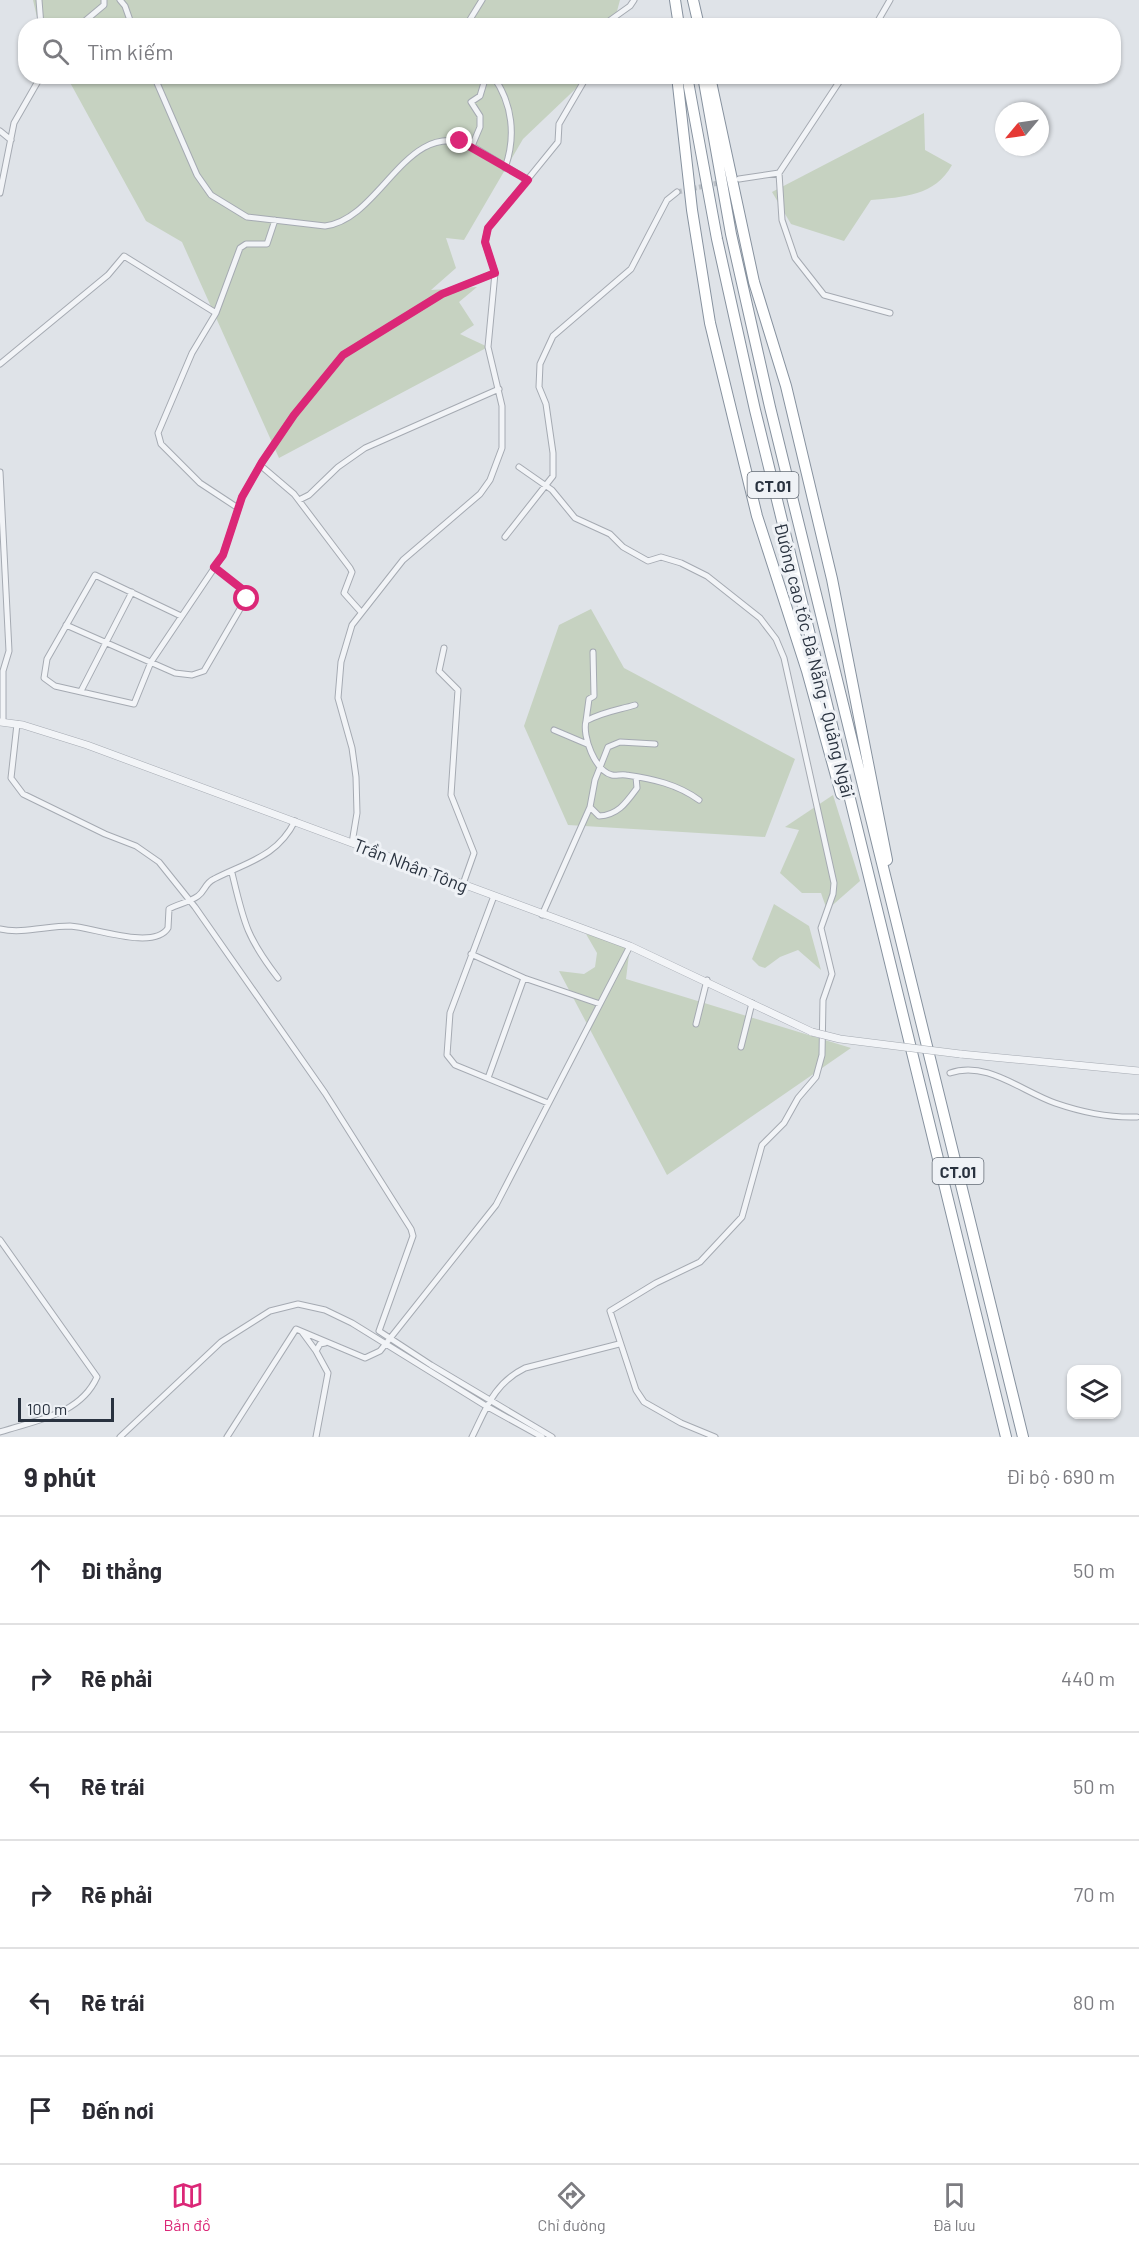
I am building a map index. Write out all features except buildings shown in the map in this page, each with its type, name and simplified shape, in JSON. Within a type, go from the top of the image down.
[{"type":"highway","points":[[669,0],[671,18]]},
{"type":"highway","points":[[675,0],[678,18]]},
{"type":"highway","points":[[692,0],[695,18]]},
{"type":"highway","points":[[678,84],[692,210],[710,323],[757,516],[807,671],[870,893]]},
{"type":"highway","name":"Đường cao tốc Đà Nẵng - Quảng Ngãi","points":[[688,84],[717,238],[755,410],[870,893]]},
{"type":"highway","name":"Đường cao tốc Đà Nẵng - Quảng Ngãi","points":[[704,84],[729,223],[770,407],[888,880]]},
{"type":"highway","points":[[712,84],[754,282],[786,386],[832,579],[888,880]]},
{"type":"highway","name":"CT.01","points":[[888,880],[916,1004],[1023,1437]]},
{"type":"highway","name":"CT.01","points":[[870,893],[890,964],[1006,1437]]},
{"type":"street","points":[[39,0],[40,18]]},
{"type":"street","points":[[89,18],[104,5],[104,0]]},
{"type":"street","points":[[120,0],[129,18]]},
{"type":"street","points":[[471,18],[482,0]]},
{"type":"street","points":[[613,18],[630,6],[634,0]]},
{"type":"street","points":[[880,18],[890,0]]},
{"type":"street","points":[[0,193],[14,123],[36,84]]},
{"type":"street","points":[[157,84],[197,175],[211,195],[240,214],[325,226],[336,224],[352,215],[380,186],[433,142],[452,139],[471,146],[528,180]]},
{"type":"street","points":[[471,146],[480,127],[480,116],[471,102],[480,96],[484,84]]},
{"type":"street","points":[[498,84],[510,119],[513,142],[505,168]]},
{"type":"street","points":[[352,843],[357,813],[356,777],[352,748],[338,698],[345,643],[352,625],[361,612],[382,589],[403,560],[472,502],[490,480],[502,448],[500,389],[488,347],[495,273],[485,242],[488,228],[558,142],[559,124],[582,84]]},
{"type":"street","points":[[838,84],[779,173],[782,219],[795,258],[824,295],[890,313]]},
{"type":"street","points":[[0,131],[11,140]]},
{"type":"street","points":[[739,179],[779,173]]},
{"type":"street","points":[[505,537],[553,476],[554,453],[546,404],[539,387],[540,364],[554,336],[631,269],[667,200],[677,192]]},
{"type":"street","points":[[238,508],[200,483],[161,444],[158,436],[192,353],[216,313],[240,248],[246,244],[267,244],[275,220]]},
{"type":"street","points":[[0,364],[108,275],[124,256],[216,313]]},
{"type":"street","points":[[181,616],[95,575],[47,659],[44,678],[49,684],[132,705],[152,662],[223,555],[238,508],[260,465],[294,415],[343,355],[442,294],[495,273]]},
{"type":"street","points":[[299,500],[312,493],[338,467],[365,448],[500,389]]},
{"type":"street","points":[[260,465],[299,500],[350,568],[351,576],[344,593],[361,612]]},
{"type":"street","points":[[519,467],[547,486],[575,518],[610,534],[623,547],[648,561],[661,557],[681,562],[707,576],[736,597],[769,628],[784,657],[800,738],[829,853],[834,888],[821,928],[832,974],[823,1000],[822,1055],[816,1077],[798,1098],[784,1123],[762,1145],[753,1171],[744,1211],[734,1227],[700,1263],[656,1283],[610,1311],[620,1344],[644,1402],[681,1423],[715,1437]]},
{"type":"street","points":[[0,472],[9,651],[3,670],[1,722]]},
{"type":"street","points":[[66,625],[175,673],[192,675],[204,671],[247,597],[242,589],[214,567]]},
{"type":"street","points":[[81,691],[132,592]]},
{"type":"street","points":[[444,648],[439,671],[458,690],[451,795],[474,853],[463,884]]},
{"type":"street","points":[[593,652],[594,696],[589,699],[586,720],[587,744],[590,754],[611,775],[663,781],[685,790],[699,800]]},
{"type":"street","points":[[586,720],[601,712],[610,712],[635,705]]},
{"type":"street","name":"Trần Nhân Tông","points":[[1,722],[17,723],[87,745],[630,946],[707,980],[812,1032],[840,1039],[960,1054],[1139,1071]]},
{"type":"street","points":[[17,723],[11,778],[15,786],[23,794],[105,834],[136,846],[159,862],[190,900],[325,1093],[411,1229],[413,1236],[378,1329],[388,1338],[542,1437]]},
{"type":"street","points":[[554,730],[587,744]]},
{"type":"street","points":[[542,915],[590,807],[595,780],[612,744],[655,744]]},
{"type":"street","points":[[590,807],[598,816],[611,815],[625,805],[637,788],[636,777]]},
{"type":"street","points":[[0,929],[73,926],[123,936],[150,937],[167,930],[169,909],[200,895],[206,884],[232,873],[277,848],[295,821]]},
{"type":"street","points":[[232,873],[247,933],[255,948],[279,978]]},
{"type":"street","points":[[494,896],[450,1012],[447,1055],[455,1065],[549,1102]]},
{"type":"street","points":[[227,1437],[296,1329],[365,1358],[380,1351],[383,1344],[496,1205],[630,946]]},
{"type":"street","points":[[471,954],[524,978],[600,1004]]},
{"type":"street","points":[[488,1078],[524,978]]},
{"type":"street","points":[[696,1024],[707,980]]},
{"type":"street","points":[[741,1047],[752,1003]]},
{"type":"street","points":[[950,1073],[970,1070],[984,1072],[1036,1095],[1079,1110],[1121,1117],[1138,1116],[1139,1124]]},
{"type":"street","points":[[0,1240],[97,1377],[87,1392],[69,1409],[0,1432]]},
{"type":"street","points":[[120,1437],[211,1350],[249,1323],[281,1306],[298,1304],[326,1310],[487,1403],[552,1437]]},
{"type":"street","points":[[301,1331],[316,1351],[328,1373],[316,1437]]},
{"type":"street","points":[[316,1351],[320,1344],[327,1342]]},
{"type":"street","points":[[472,1437],[487,1403],[511,1376],[525,1368],[620,1344]]},
{"type":"green space","points":[[33,0],[620,0],[615,18],[37,18]]},
{"type":"green space","points":[[71,84],[581,84],[523,139],[464,240],[446,238],[456,268],[431,290],[477,287],[459,302],[474,325],[460,334],[488,347],[279,458],[182,242],[146,221]]},
{"type":"green space","points":[[924,113],[925,150],[952,165],[937,183],[906,196],[871,200],[844,241],[791,224],[772,192]]},
{"type":"green space","points":[[591,609],[624,668],[795,759],[765,837],[568,825],[524,726],[559,625]]},
{"type":"green space","points":[[833,795],[860,881],[827,910],[821,893],[802,893],[780,873],[799,830],[785,827]]},
{"type":"green space","points":[[774,904],[809,926],[821,970],[798,950],[780,957],[765,968],[752,959]]},
{"type":"green space","points":[[586,934],[630,946],[626,979],[851,1048],[667,1175],[559,971],[584,974],[595,967],[597,953]]},
{"type":"tunnel","points":[[677,192],[723,182]]},
{"type":"route","points":[[247,599],[242,589],[214,567],[223,555],[242,497],[262,462],[294,415],[343,355],[442,294],[495,273],[485,242],[488,228],[528,180],[460,141]]}]
